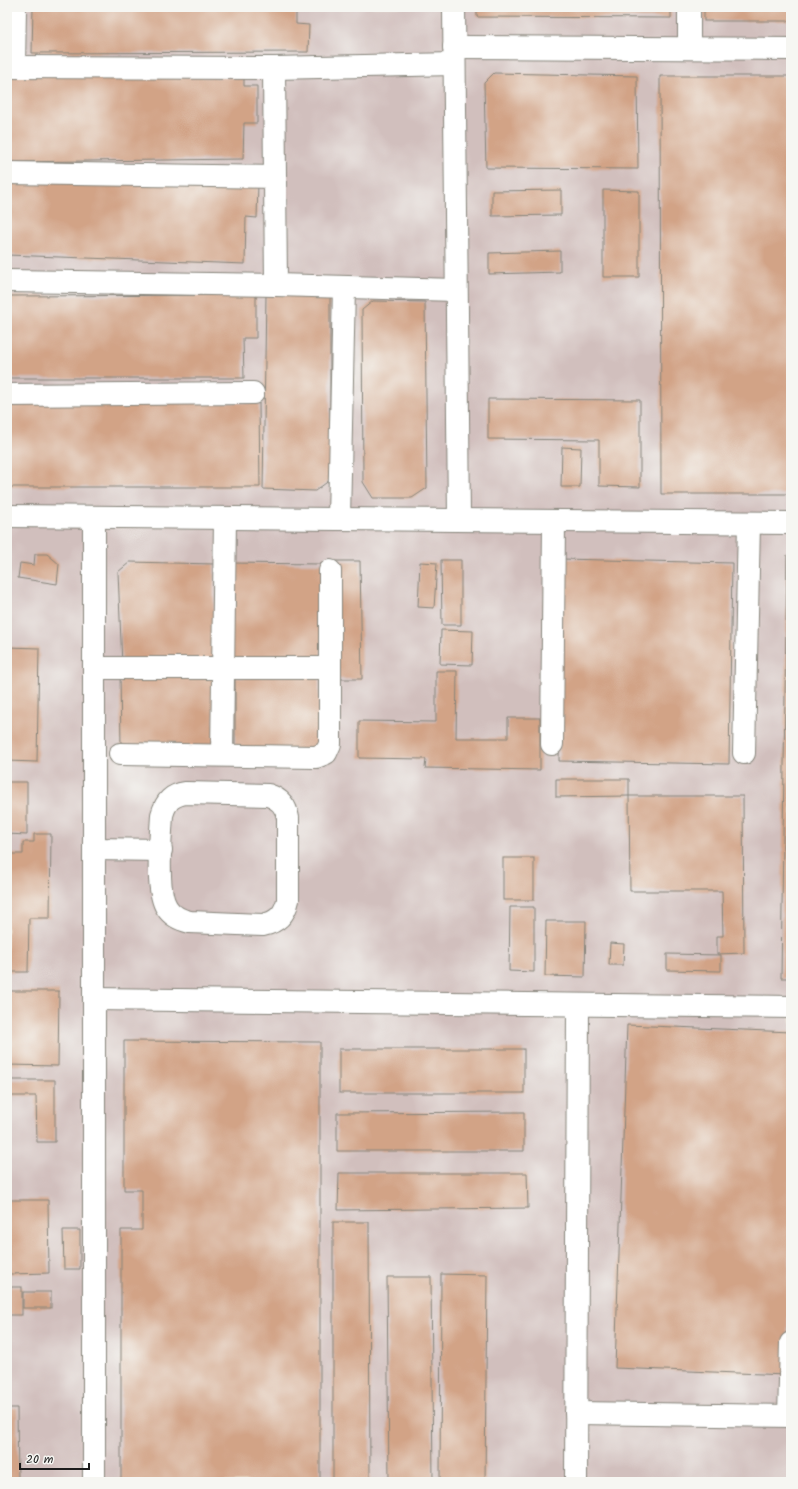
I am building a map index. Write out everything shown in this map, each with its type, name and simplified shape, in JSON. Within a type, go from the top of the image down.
[{"type":"street","points":[[15,7],[11,67],[274,68],[454,56],[689,48],[791,49]]},
{"type":"street","points":[[454,7],[459,520]]},
{"type":"street","points":[[689,7],[689,48]]},
{"type":"street","points":[[274,68],[276,285]]},
{"type":"street","points":[[7,173],[275,177]]},
{"type":"street","points":[[7,281],[276,285],[456,290]]},
{"type":"street","points":[[339,519],[344,287]]},
{"type":"street","points":[[7,395],[253,394]]},
{"type":"street","points":[[7,516],[791,523]]},
{"type":"street","points":[[94,517],[94,1482]]},
{"type":"street","points":[[222,755],[225,518]]},
{"type":"street","points":[[552,744],[554,521]]},
{"type":"street","points":[[744,753],[749,523]]},
{"type":"street","points":[[120,754],[316,757],[326,753],[330,744],[330,571]]},
{"type":"street","points":[[94,668],[330,668]]},
{"type":"street","points":[[177,794],[268,795],[274,797],[284,806],[288,818],[288,900],[286,908],[277,920],[271,924],[263,925],[190,922],[181,920],[167,908],[162,899],[160,890],[161,850],[162,815],[164,806],[177,794]]},
{"type":"street","points":[[94,849],[161,850]]},
{"type":"street","points":[[94,999],[791,1007]]},
{"type":"street","points":[[576,1482],[578,1005]]},
{"type":"street","points":[[576,1414],[790,1416],[791,1343]]},
{"type":"shaded area","points":[[7,7],[791,7],[791,1482],[7,1482]]},
{"type":"building","points":[[33,7],[296,7],[296,24],[309,25],[308,52],[32,53]]},
{"type":"building","points":[[477,7],[671,7],[671,18],[477,17]]},
{"type":"building","points":[[704,7],[791,7],[791,21],[704,21]]},
{"type":"building","points":[[494,73],[637,76],[638,169],[486,168],[484,83]]},
{"type":"building","points":[[7,74],[244,78],[244,86],[257,86],[257,123],[244,123],[243,159],[7,162]]},
{"type":"building","points":[[660,76],[791,76],[791,494],[661,494]]},
{"type":"building","points":[[7,180],[258,183],[257,218],[246,217],[245,264],[7,255]]},
{"type":"building","points":[[561,190],[561,215],[492,216],[492,191]]},
{"type":"building","points":[[603,190],[639,191],[639,277],[603,277]]},
{"type":"building","points":[[560,251],[560,272],[489,274],[489,253]]},
{"type":"building","points":[[266,294],[330,295],[330,480],[315,491],[263,489]]},
{"type":"building","points":[[256,295],[256,338],[243,338],[244,378],[7,378],[7,296]]},
{"type":"building","points":[[373,301],[425,302],[427,488],[412,498],[373,498],[363,482],[362,310]]},
{"type":"building","points":[[488,399],[640,400],[640,487],[599,486],[599,440],[488,439]]},
{"type":"building","points":[[7,401],[259,403],[260,487],[7,487]]},
{"type":"building","points":[[562,447],[581,448],[580,487],[561,487]]},
{"type":"building","points":[[35,554],[47,554],[59,564],[57,584],[18,578],[20,563],[34,565]]},
{"type":"building","points":[[787,555],[791,555],[791,978],[781,978]]},
{"type":"building","points":[[562,559],[732,563],[729,764],[559,761]]},
{"type":"building","points":[[441,560],[461,560],[461,625],[442,625]]},
{"type":"building","points":[[332,561],[360,561],[362,679],[334,679]]},
{"type":"building","points":[[130,562],[214,564],[213,664],[122,665],[118,572]]},
{"type":"building","points":[[420,562],[437,563],[434,608],[418,607]]},
{"type":"building","points":[[228,563],[322,564],[321,667],[227,665]]},
{"type":"building","points":[[441,630],[473,631],[472,665],[440,664]]},
{"type":"building","points":[[7,647],[39,648],[37,762],[7,761]]},
{"type":"building","points":[[436,671],[457,671],[456,738],[508,738],[508,718],[540,718],[540,770],[425,768],[426,759],[359,758],[359,721],[436,722]]},
{"type":"building","points":[[120,672],[214,673],[214,748],[121,748]]},
{"type":"building","points":[[319,674],[319,750],[235,752],[235,678]]},
{"type":"building","points":[[556,779],[629,779],[629,796],[556,797]]},
{"type":"building","points":[[7,782],[27,782],[27,835],[7,834]]},
{"type":"building","points":[[629,796],[743,796],[744,953],[717,954],[717,936],[723,936],[722,891],[630,891]]},
{"type":"building","points":[[34,834],[51,834],[50,918],[29,918],[28,972],[7,972],[7,854],[23,854],[23,842],[34,842]]},
{"type":"building","points":[[503,858],[534,858],[534,900],[503,900]]},
{"type":"building","points":[[510,907],[534,907],[534,972],[509,971]]},
{"type":"building","points":[[546,921],[586,921],[585,977],[545,976]]},
{"type":"building","points":[[610,943],[624,944],[623,965],[609,965]]},
{"type":"building","points":[[667,954],[721,955],[721,971],[667,970]]},
{"type":"building","points":[[7,991],[59,991],[58,1066],[7,1065]]},
{"type":"building","points":[[627,1025],[791,1032],[791,1216],[786,1375],[615,1368]]},
{"type":"building","points":[[124,1041],[320,1042],[320,1482],[121,1482],[121,1230],[142,1230],[142,1190],[124,1190]]},
{"type":"building","points":[[339,1049],[524,1049],[524,1093],[339,1093]]},
{"type":"building","points":[[10,1080],[55,1080],[55,1142],[37,1142],[36,1096],[10,1096]]},
{"type":"building","points":[[524,1112],[524,1151],[337,1151],[337,1113]]},
{"type":"building","points":[[339,1173],[527,1173],[528,1208],[338,1210]]},
{"type":"building","points":[[8,1200],[48,1200],[49,1273],[9,1274]]},
{"type":"building","points":[[333,1222],[369,1222],[370,1482],[333,1482]]},
{"type":"building","points":[[63,1230],[80,1230],[80,1269],[64,1269]]},
{"type":"building","points":[[441,1274],[487,1275],[485,1482],[440,1482]]},
{"type":"building","points":[[387,1277],[431,1277],[433,1482],[389,1482]]},
{"type":"building","points":[[7,1287],[22,1287],[22,1315],[7,1315]]},
{"type":"building","points":[[23,1292],[51,1292],[51,1308],[23,1308]]},
{"type":"building","points":[[7,1408],[17,1408],[18,1482],[7,1482]]}]
